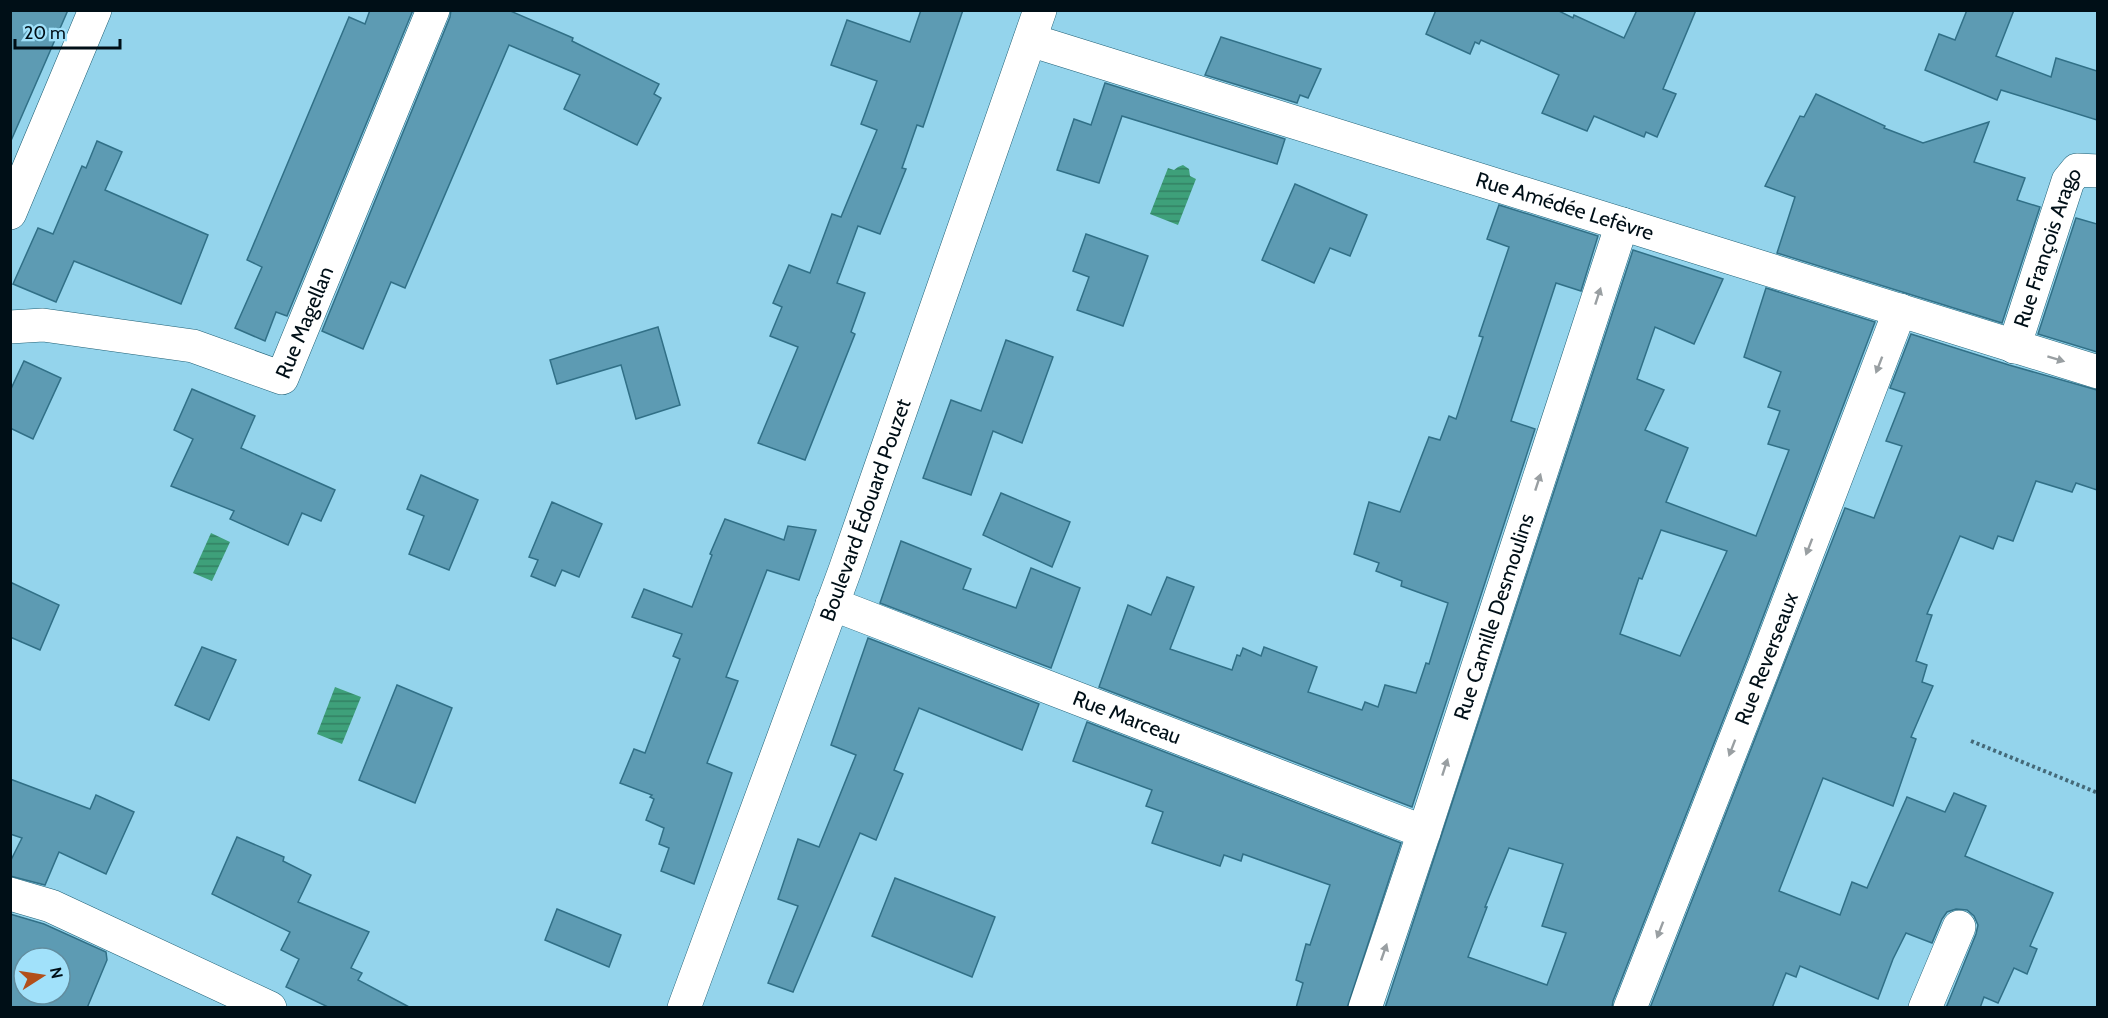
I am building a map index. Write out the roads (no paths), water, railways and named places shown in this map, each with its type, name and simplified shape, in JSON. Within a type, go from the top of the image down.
[{"type":"street","points":[[10,213],[95,10]]},
{"type":"street","name":"Rue Magellan","points":[[10,327],[43,325],[193,346],[282,378],[434,10]]},
{"type":"street","name":"Rue Amédée Lefèvre","points":[[1035,25],[1622,224],[2097,372]]},
{"type":"street","name":"Boulevard Édouard Pouzet","points":[[684,1008],[832,604],[1035,25]]},
{"type":"street","name":"Rue François Arago","points":[[2014,347],[2068,181],[2077,170],[2097,171]]},
{"type":"street","name":"Rue Camille Desmoulins","points":[[1365,1008],[1622,224]]},
{"type":"street","name":"Rue Reverseaux","points":[[1630,1008],[1900,310]]},
{"type":"street","name":"Rue Marceau","points":[[832,604],[1424,832]]},
{"type":"street","points":[[10,894],[51,906],[270,1008]]},
{"type":"street","points":[[1925,1008],[1959,927]]}]
